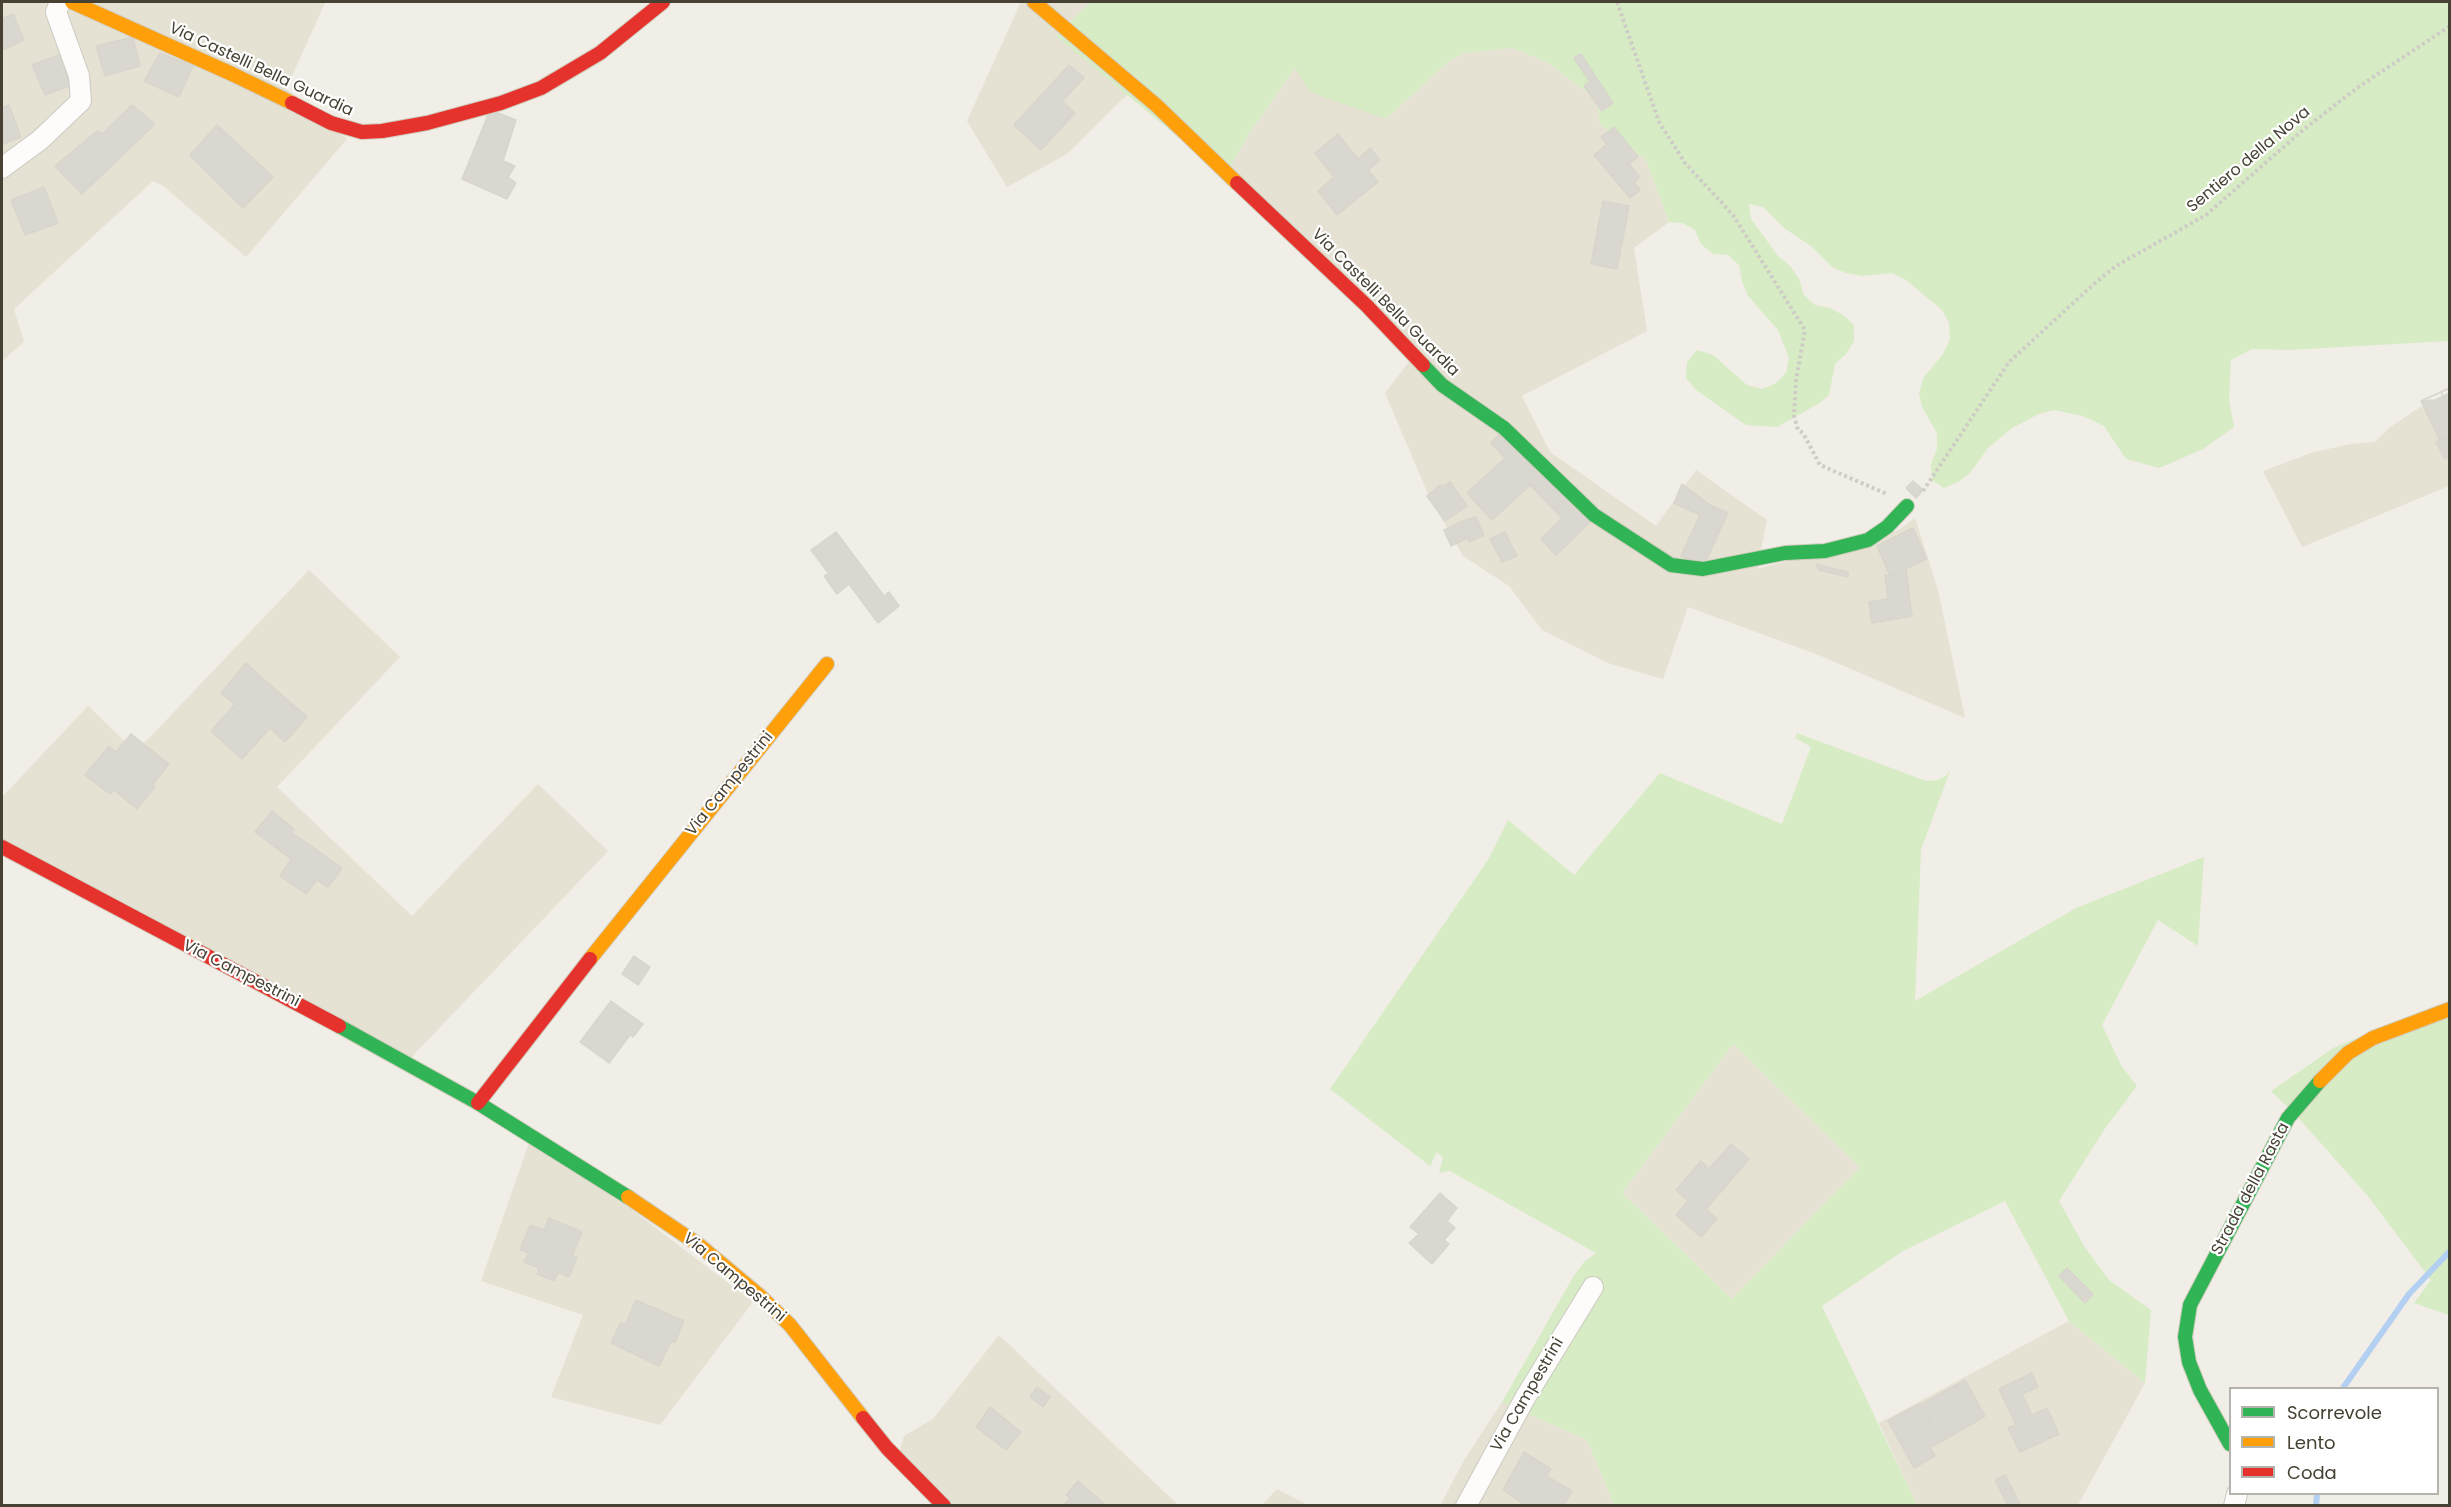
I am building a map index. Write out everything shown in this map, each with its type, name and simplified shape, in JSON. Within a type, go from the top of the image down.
[{"type":"street","points":[[2,168],[40,141],[81,101],[78,76],[56,12],[60,2]]},
{"type":"street","name":"Via Castelli Bella Guardia","points":[[72,2],[232,74],[331,123],[362,132],[427,123],[501,103],[541,88],[600,53],[663,2]]},
{"type":"street","name":"Via Castelli Bella Guardia","points":[[1034,2],[1156,105],[1367,306],[1442,385],[1504,429],[1594,515],[1655,556],[1671,564],[1703,569],[1785,553],[1825,551],[1868,540],[1887,527],[1907,506]]},
{"type":"street","name":"Via Campestrini","points":[[478,1103],[613,929],[828,664]]},
{"type":"street","name":"Via Campestrini","points":[[2,847],[316,1013],[478,1103],[591,1172],[699,1245],[760,1296],[790,1325],[886,1448],[944,1506]]},
{"type":"street","name":"Strada della Rasta","points":[[2229,1442],[2200,1390],[2189,1362],[2185,1336],[2190,1305],[2288,1118],[2329,1070],[2348,1053],[2373,1038],[2450,1009]]},
{"type":"street","name":"Via Campestrini","points":[[1466,1506],[1525,1398],[1593,1287]]},
{"type":"path","points":[[1617,2],[1659,122],[1685,163],[1730,210],[1766,264],[1805,330],[1796,380],[1794,416],[1798,430],[1803,434],[1820,465],[1898,498],[1907,506]]},
{"type":"path","name":"Sentiero della Nova","points":[[1907,506],[1915,502],[1934,476],[2009,362],[2095,283],[2116,266],[2206,215],[2303,130],[2357,88],[2450,26]]},
{"type":"shaded area","points":[[2,2],[323,2],[325,3],[286,89],[347,139],[246,257],[162,185],[153,181],[14,309],[24,342],[2,361]]},
{"type":"shaded area","points":[[1021,2],[1091,2],[1056,36],[1131,92],[1067,154],[1007,187],[967,121]]},
{"type":"shaded area","points":[[1512,48],[1547,62],[1597,100],[1600,124],[1646,160],[1669,222],[1634,248],[1647,331],[1522,396],[1550,452],[1656,526],[1696,470],[1767,520],[1757,569],[1897,531],[1915,518],[1938,590],[1965,718],[1816,654],[1688,607],[1663,679],[1608,663],[1542,630],[1509,586],[1463,556],[1428,494],[1385,393],[1412,358],[1225,176],[1248,135],[1296,67],[1386,119],[1449,61],[1465,53]]},
{"type":"shaded area","points":[[2449,394],[2449,486],[2302,547],[2263,471],[2314,452],[2351,444],[2375,442],[2390,427],[2419,408]]},
{"type":"shaded area","points":[[309,570],[400,657],[277,787],[412,916],[538,784],[608,851],[405,1064],[2,849],[2,797],[88,706],[136,752]]},
{"type":"shaded area","points":[[1733,1044],[1860,1167],[1732,1299],[1622,1193]]},
{"type":"shaded area","points":[[531,1137],[610,1193],[753,1302],[660,1425],[551,1397],[583,1315],[481,1281]]},
{"type":"shaded area","points":[[2069,1321],[2145,1383],[2078,1505],[1917,1505],[1879,1423]]},
{"type":"shaded area","points":[[999,1335],[1178,1505],[933,1505],[896,1464],[904,1436],[933,1419]]},
{"type":"shaded area","points":[[1502,1402],[1587,1440],[1614,1505],[1440,1506],[1463,1462]]},
{"type":"shaded area","points":[[1277,1489],[1308,1505],[1262,1505]]},
{"type":"green space","points":[[1091,2],[2449,2],[2449,341],[2289,350],[2252,349],[2231,360],[2229,400],[2234,427],[2203,449],[2159,468],[2126,459],[2104,426],[2083,416],[2054,410],[2039,414],[2012,428],[1988,448],[1970,473],[1944,488],[1932,480],[1931,464],[1937,449],[1937,433],[1922,407],[1919,393],[1924,377],[1943,354],[1950,339],[1949,323],[1942,310],[1906,280],[1892,273],[1862,276],[1832,267],[1811,246],[1784,228],[1763,207],[1749,204],[1751,219],[1778,256],[1790,266],[1799,279],[1804,295],[1815,305],[1830,308],[1843,315],[1854,325],[1854,341],[1846,354],[1835,364],[1829,395],[1818,404],[1777,427],[1746,425],[1696,390],[1686,378],[1687,362],[1697,350],[1713,355],[1747,385],[1762,389],[1776,383],[1786,373],[1789,358],[1778,330],[1748,296],[1739,265],[1728,255],[1713,254],[1701,244],[1695,230],[1682,223],[1669,222],[1646,160],[1600,124],[1597,100],[1547,62],[1512,48],[1465,53],[1449,61],[1386,119],[1310,92],[1295,68],[1248,135],[1225,176],[1056,36]]},
{"type":"green space","points":[[1797,733],[1926,781],[1938,780],[1947,775],[1951,768],[1921,850],[1915,1001],[2076,908],[2204,857],[2198,946],[2158,920],[2102,1025],[2122,1067],[2137,1086],[2104,1130],[2059,1201],[2084,1246],[2109,1280],[2151,1310],[2145,1383],[2069,1321],[2005,1201],[1903,1251],[1822,1306],[1917,1505],[1614,1505],[1587,1440],[1502,1402],[1573,1277],[1584,1262],[1596,1253],[1450,1171],[1439,1173],[1443,1158],[1437,1152],[1430,1166],[1330,1089],[1488,860],[1508,820],[1574,875],[1660,773],[1782,824],[1811,747],[1795,738]],"holes":[[[1733,1044],[1860,1167],[1732,1299],[1622,1193]]]},
{"type":"green space","points":[[2449,1002],[2449,1315],[2414,1303],[2431,1280],[2367,1195],[2294,1113],[2271,1091],[2335,1047]]},
{"type":"building","points":[[13,14],[24,40],[2,50],[2,19]]},
{"type":"building","points":[[133,37],[140,66],[105,76],[96,46]]},
{"type":"building","points":[[64,53],[74,84],[45,95],[32,65]]},
{"type":"building","points":[[160,53],[193,66],[179,97],[144,81]]},
{"type":"building","points":[[1581,54],[1596,77],[1590,82],[1574,58]]},
{"type":"building","points":[[1069,65],[1084,78],[1062,101],[1075,113],[1063,126],[1050,115],[1028,138],[1014,125]]},
{"type":"building","points":[[1596,77],[1613,103],[1602,111],[1584,86]]},
{"type":"building","points":[[9,105],[21,137],[2,144],[2,108]]},
{"type":"building","points":[[132,105],[155,124],[82,194],[55,166],[97,131],[102,134]]},
{"type":"building","points":[[490,110],[516,120],[503,161],[515,166],[508,177],[516,183],[507,199],[462,179]]},
{"type":"building","points":[[1050,115],[1063,126],[1041,150],[1028,138]]},
{"type":"building","points":[[217,125],[273,177],[243,208],[190,155]]},
{"type":"building","points":[[1614,127],[1638,157],[1629,164],[1640,177],[1634,182],[1640,190],[1630,198],[1594,155],[1607,144],[1601,137]]},
{"type":"building","points":[[1338,134],[1358,159],[1370,148],[1380,160],[1368,170],[1378,182],[1337,215],[1318,191],[1334,177],[1315,153]]},
{"type":"building","points":[[44,187],[58,223],[25,235],[11,200]]},
{"type":"building","points":[[1603,201],[1629,206],[1617,269],[1591,264]]},
{"type":"building","points":[[2450,388],[2450,409],[2441,392]]},
{"type":"building","points":[[2450,388],[2450,393],[2435,400],[2421,401]]},
{"type":"building","points":[[2441,392],[2450,409],[2450,437],[2440,441],[2421,401]]},
{"type":"building","points":[[1501,432],[1592,520],[1556,555],[1541,539],[1562,518],[1530,485],[1492,520],[1467,493],[1505,458],[1491,443]]},
{"type":"building","points":[[2450,437],[2450,457],[2445,459],[2436,442]]},
{"type":"building","points":[[1913,481],[1923,490],[1916,498],[1906,488]]},
{"type":"building","points":[[1450,482],[1467,506],[1445,521],[1427,496],[1440,485],[1442,487]]},
{"type":"building","points":[[1682,484],[1710,505],[1728,513],[1704,565],[1681,556],[1700,515],[1674,503]]},
{"type":"building","points":[[1476,517],[1484,535],[1469,542],[1460,522]]},
{"type":"building","points":[[1460,522],[1467,538],[1451,546],[1444,530]]},
{"type":"building","points":[[1913,528],[1927,559],[1890,576],[1877,546]]},
{"type":"building","points":[[836,532],[884,596],[889,592],[899,606],[878,623],[849,584],[837,594],[824,576],[829,574],[811,550]]},
{"type":"building","points":[[1505,532],[1517,556],[1502,562],[1490,539]]},
{"type":"building","points":[[1816,564],[1848,572],[1848,577],[1819,570]]},
{"type":"building","points":[[1906,569],[1912,616],[1872,623],[1869,602],[1888,599],[1885,575],[1890,576]]},
{"type":"building","points":[[246,663],[260,676],[235,704],[221,693]]},
{"type":"building","points":[[260,676],[307,717],[285,742],[270,728],[242,759],[211,731]]},
{"type":"building","points":[[131,734],[169,764],[152,785],[155,787],[137,809],[114,790],[110,794],[85,775],[109,746],[116,752]]},
{"type":"building","points":[[272,811],[294,829],[292,833],[304,841],[291,859],[255,832]]},
{"type":"building","points":[[304,841],[342,868],[328,887],[317,880],[306,894],[280,876]]},
{"type":"building","points":[[634,956],[650,967],[638,985],[622,974]]},
{"type":"building","points":[[611,1001],[643,1024],[633,1037],[630,1035],[609,1063],[580,1042]]},
{"type":"building","points":[[1731,1144],[1749,1159],[1706,1209],[1717,1219],[1701,1237],[1676,1215],[1688,1201],[1676,1190],[1701,1161],[1709,1169]]},
{"type":"building","points":[[1440,1193],[1457,1208],[1447,1221],[1455,1228],[1444,1240],[1449,1244],[1432,1264],[1409,1243],[1419,1234],[1410,1227]]},
{"type":"building","points":[[549,1218],[582,1232],[572,1256],[577,1257],[569,1277],[558,1272],[554,1281],[537,1274],[539,1268],[524,1262],[529,1253],[520,1250],[530,1225],[544,1230]]},
{"type":"building","points":[[2067,1268],[2093,1294],[2085,1303],[2059,1276]]},
{"type":"building","points":[[636,1300],[684,1321],[675,1342],[671,1341],[659,1366],[611,1343],[621,1322],[625,1325]]},
{"type":"building","points":[[2032,1373],[2038,1387],[2022,1394],[2032,1415],[2047,1408],[2059,1434],[2020,1452],[2008,1428],[2016,1425],[1999,1389]]},
{"type":"building","points":[[1965,1380],[1985,1416],[1941,1442],[1920,1405]]},
{"type":"building","points":[[1037,1387],[1050,1397],[1043,1407],[1030,1397]]},
{"type":"building","points":[[1919,1404],[1941,1442],[1930,1447],[1935,1456],[1914,1468],[1888,1421]]},
{"type":"building","points":[[990,1407],[1021,1432],[1006,1450],[976,1427]]},
{"type":"building","points":[[1524,1452],[1551,1469],[1546,1476],[1572,1491],[1563,1506],[1527,1506],[1503,1490]]},
{"type":"building","points":[[2005,1475],[2021,1506],[2008,1506],[1995,1480]]},
{"type":"building","points":[[1078,1481],[1107,1506],[1063,1506],[1070,1498],[1066,1495]]},
{"type":"waterway","points":[[2344,1387],[2409,1294],[2450,1251]]},
{"type":"waterway","points":[[2316,1506],[2317,1495]]},
{"type":"traffic: fast","points":[[1423,365],[1442,385],[1504,428],[1594,515],[1671,565],[1703,569],[1785,553],[1825,551],[1868,540],[1887,527],[1907,506]]},
{"type":"traffic: fast","points":[[339,1026],[478,1103],[628,1197]]},
{"type":"traffic: fast","points":[[2229,1442],[2200,1390],[2189,1362],[2185,1337],[2190,1305],[2288,1118],[2320,1081]]},
{"type":"traffic: slow","points":[[72,2],[292,103]]},
{"type":"traffic: slow","points":[[1034,2],[1156,105],[1237,183]]},
{"type":"traffic: slow","points":[[590,959],[827,664]]},
{"type":"traffic: slow","points":[[2320,1081],[2348,1053],[2373,1038],[2450,1009]]},
{"type":"traffic: slow","points":[[628,1197],[699,1245],[760,1296],[790,1325],[863,1418]]},
{"type":"traffic: jam","points":[[292,103],[331,123],[362,132],[427,123],[501,103],[541,88],[600,53],[663,2]]},
{"type":"traffic: jam","points":[[1237,183],[1367,306],[1423,365]]},
{"type":"traffic: jam","points":[[2,847],[339,1026]]},
{"type":"traffic: jam","points":[[478,1103],[590,959]]},
{"type":"traffic: jam","points":[[863,1418],[887,1448],[944,1506]]}]
